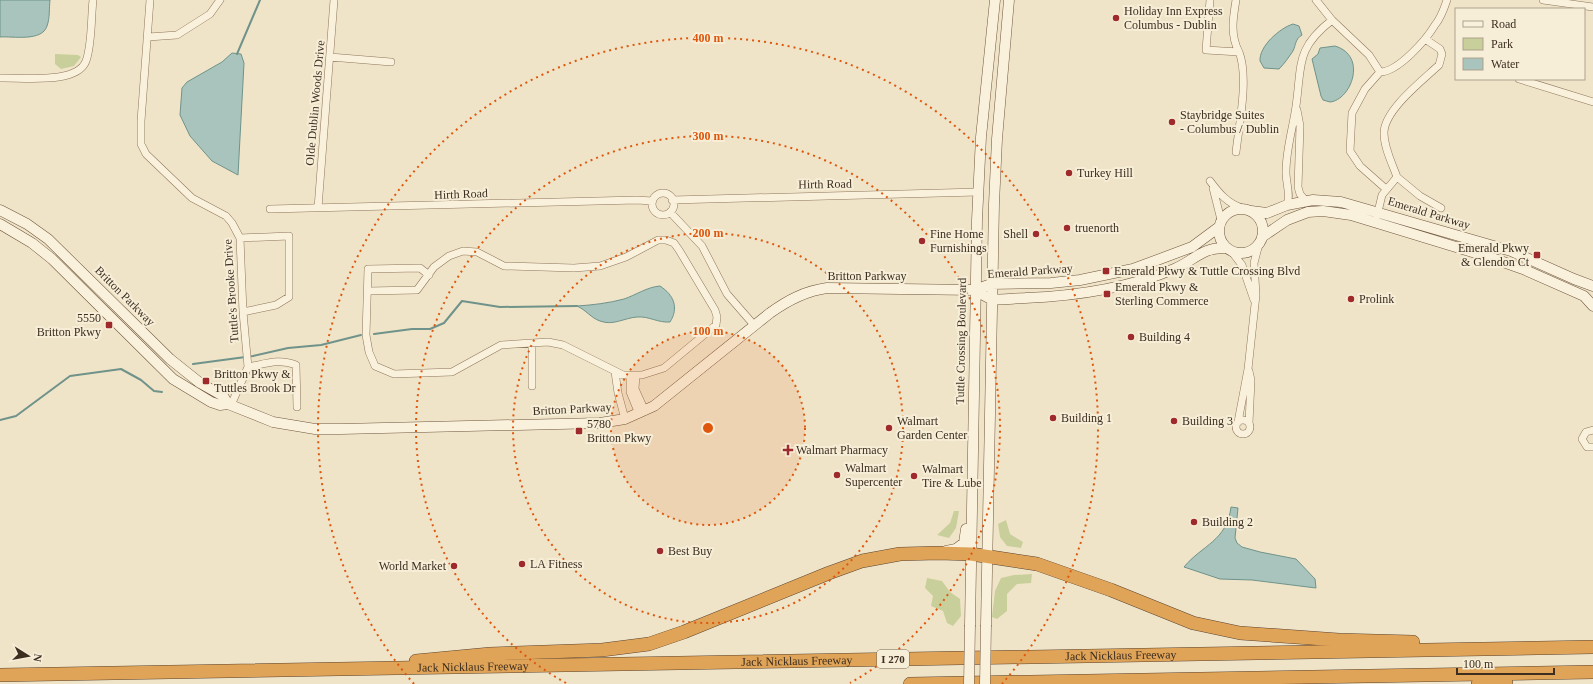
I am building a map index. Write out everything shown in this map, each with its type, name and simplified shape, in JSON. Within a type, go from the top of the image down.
[{"type":"highway","points":[[345,669],[459,655],[602,650],[649,644],[684,632],[822,575],[862,561],[900,554],[938,553],[971,554],[1037,564],[1066,573],[1171,615],[1240,633],[1339,640],[1413,642],[1442,650]]},
{"type":"highway","name":"Jack Nicklaus Freeway","points":[[0,675],[1593,647]]},
{"type":"highway","points":[[1478,684],[1545,679],[1592,672]]},
{"type":"highway","name":"I 270","points":[[910,684],[1592,672]]},
{"type":"main road","name":"Tuttle Crossing Boulevard","points":[[968,684],[978,192],[981,137],[995,0]]},
{"type":"main road","points":[[985,684],[991,284],[995,174],[1009,0]]},
{"type":"main road","name":"Emerald Parkway","points":[[1246,210],[1267,213],[1287,205],[1306,201],[1322,200],[1341,202],[1378,211],[1511,251],[1593,286]]},
{"type":"main road","name":"Britton Parkway","points":[[0,210],[27,224],[48,239],[170,359],[194,379],[223,396],[230,405]]},
{"type":"main road","points":[[1246,210],[1261,222],[1260,241],[1247,252],[1229,250],[1220,238],[1220,223],[1230,211],[1246,210]]},
{"type":"main road","name":"Emerald Parkway","points":[[1260,241],[1286,220],[1308,212],[1327,212],[1351,215],[1523,269],[1584,296],[1593,306]]},
{"type":"main road","name":"Emerald Parkway","points":[[975,290],[991,284],[1058,283],[1100,277],[1133,269],[1192,247],[1220,223]]},
{"type":"main road","name":"Britton Parkway","points":[[0,224],[32,243],[52,259],[173,379],[211,402],[220,405],[230,405],[273,422],[315,429],[600,423],[625,419],[642,412],[662,400],[754,325],[786,301],[805,293],[818,289],[975,290]]},
{"type":"main road","name":"Emerald Parkway","points":[[975,290],[991,299],[1054,297],[1112,288],[1176,269],[1206,250],[1229,250]]},
{"type":"main road","points":[[938,553],[956,549],[964,542],[967,496],[972,486]]},
{"type":"street","points":[[0,78],[66,77],[81,69],[86,62],[88,53],[93,0]]},
{"type":"street","name":"Tuttle's Brooke Drive","points":[[150,0],[140,121],[141,144],[146,154],[192,198],[226,216],[232,223],[240,238],[242,312],[248,367],[230,405]]},
{"type":"street","points":[[148,37],[177,35],[210,14],[220,0]]},
{"type":"street","name":"Olde Dublin Woods Drive","points":[[318,208],[334,0]]},
{"type":"street","points":[[1210,0],[1206,50],[1239,52]]},
{"type":"street","points":[[1236,0],[1232,33],[1234,43],[1239,52],[1243,66],[1243,83],[1236,152]]},
{"type":"street","points":[[1316,0],[1332,20],[1369,55],[1380,72]]},
{"type":"street","points":[[1386,189],[1360,166],[1350,151],[1352,112],[1365,89],[1380,72],[1386,72],[1396,66],[1425,39],[1436,24],[1448,0]]},
{"type":"street","points":[[1543,0],[1593,7]]},
{"type":"street","points":[[1287,205],[1289,197],[1286,173],[1288,149],[1297,106],[1298,76],[1303,54],[1309,42],[1332,20]]},
{"type":"street","points":[[1425,39],[1440,49],[1442,60],[1439,65],[1395,107],[1384,132],[1388,153],[1397,177],[1420,196],[1441,208]]},
{"type":"street","points":[[330,57],[391,62]]},
{"type":"street","points":[[1522,80],[1593,102]]},
{"type":"street","points":[[1297,106],[1300,126],[1298,187],[1300,194],[1306,201]]},
{"type":"street","points":[[1375,222],[1386,189],[1397,177]]},
{"type":"street","points":[[1220,223],[1210,181],[1221,196],[1233,205],[1246,210]]},
{"type":"street","name":"Hirth Road","points":[[672,200],[978,192]]},
{"type":"street","points":[[657,195],[668,195],[672,200],[673,205],[670,212],[665,214],[657,213],[653,209],[652,201],[657,195]]},
{"type":"street","name":"Hirth Road","points":[[270,210],[637,200],[652,201]]},
{"type":"street","points":[[670,212],[702,246],[727,294],[754,325]]},
{"type":"street","points":[[240,238],[289,236],[290,297],[276,305],[242,312]]},
{"type":"street","points":[[368,291],[417,290],[429,275],[434,267],[449,256],[463,251],[477,252],[504,266],[584,268],[600,266],[626,257],[658,240],[666,240],[674,243],[715,310],[717,317],[716,325],[664,368],[633,375],[615,372],[563,345],[548,342],[501,345],[452,372],[388,372],[375,366],[369,352],[366,335],[368,269],[420,268],[429,275]]},
{"type":"street","points":[[1248,369],[1251,380],[1250,430],[1243,434],[1237,429],[1248,369],[1255,302],[1256,282],[1254,263],[1260,241]]},
{"type":"street","points":[[1229,250],[1242,265],[1255,302]]},
{"type":"street","points":[[532,343],[532,386]]},
{"type":"street","points":[[248,367],[266,362],[280,362],[296,365],[296,407]]},
{"type":"street","points":[[615,372],[618,393],[625,419]]},
{"type":"street","points":[[633,375],[632,389],[642,412]]},
{"type":"street","points":[[618,393],[632,389]]},
{"type":"street","points":[[1238,422],[1244,419],[1249,423]]},
{"type":"street","points":[[1593,430],[1586,432],[1582,439],[1587,447],[1593,448]]},
{"type":"green space","points":[[55,54],[78,55],[81,57],[74,66],[61,69],[55,64]]},
{"type":"green space","points":[[954,511],[959,511],[956,528],[949,538],[937,535],[950,523]]},
{"type":"green space","points":[[1006,520],[1010,534],[1023,542],[1021,548],[1007,546],[1000,537],[998,524]]},
{"type":"green space","points":[[1032,574],[1031,583],[1017,584],[1007,594],[1007,611],[997,619],[992,617],[995,591],[1001,578],[1014,575]]},
{"type":"green space","points":[[927,578],[942,581],[950,592],[960,599],[961,616],[953,626],[947,623],[943,611],[931,606],[933,596],[925,588]]},
{"type":"water","points":[[0,0],[50,0],[49,20],[44,31],[33,36],[26,37],[0,37]]},
{"type":"water","points":[[1293,24],[1299,26],[1302,35],[1297,40],[1293,51],[1279,69],[1264,68],[1260,61],[1263,49],[1271,38],[1282,29]]},
{"type":"water","points":[[1335,46],[1345,51],[1351,59],[1353,77],[1350,86],[1344,94],[1338,99],[1330,102],[1323,100],[1321,96],[1312,59],[1318,54],[1320,48]]},
{"type":"water","points":[[232,53],[241,54],[244,63],[238,175],[212,161],[190,136],[180,115],[182,88],[187,82],[222,62]]},
{"type":"water","points":[[660,286],[669,293],[674,302],[673,317],[670,322],[661,322],[641,317],[609,323],[594,318],[577,306],[601,304],[618,300]]},
{"type":"water","points":[[1231,507],[1238,508],[1235,538],[1237,543],[1242,547],[1260,552],[1296,559],[1315,579],[1316,588],[1252,580],[1220,579],[1184,567],[1219,535],[1229,518]]},
{"type":"waterway","points":[[237,54],[260,0]]},
{"type":"waterway","points":[[374,334],[412,329],[430,329],[444,323],[462,301],[500,307],[577,306]]},
{"type":"waterway","points":[[193,364],[253,356],[288,348],[321,345],[361,335]]},
{"type":"waterway","points":[[0,420],[16,416],[70,376],[121,369],[141,380],[154,391],[162,392]]},
{"type":"place","name":"Holiday Inn Express Columbus - Dublin","points":[[1116,18]]},
{"type":"place","name":"Staybridge Suites - Columbus / Dublin","points":[[1172,122]]},
{"type":"place","name":"Turkey Hill","points":[[1069,173]]},
{"type":"place","name":"truenorth","points":[[1067,228]]},
{"type":"place","name":"Shell","points":[[1036,234]]},
{"type":"place","name":"Fine Home Furnishings","points":[[922,241]]},
{"type":"place","name":"Emerald Pkwy & Glendon Ct","points":[[1537,255]]},
{"type":"place","name":"Emerald Pkwy & Tuttle Crossing Blvd","points":[[1106,271]]},
{"type":"place","name":"Emerald Pkwy & Sterling Commerce","points":[[1107,294]]},
{"type":"place","name":"Prolink","points":[[1351,299]]},
{"type":"place","name":"5550 Britton Pkwy","points":[[109,325]]},
{"type":"place","name":"Building 4","points":[[1131,337]]},
{"type":"place","name":"Britton Pkwy & Tuttles Brook Dr","points":[[206,381]]},
{"type":"place","name":"Building 1","points":[[1053,418]]},
{"type":"place","name":"Building 3","points":[[1174,421]]},
{"type":"place","name":"Walmart Garden Center","points":[[889,428]]},
{"type":"place","name":"5780 Britton Pkwy","points":[[579,431]]},
{"type":"place","name":"Walmart Pharmacy","points":[[788,450]]},
{"type":"place","name":"Walmart Supercenter","points":[[837,475]]},
{"type":"place","name":"Walmart Tire & Lube","points":[[914,476]]},
{"type":"place","name":"Building 2","points":[[1194,522]]},
{"type":"place","name":"Best Buy","points":[[660,551]]},
{"type":"place","name":"LA Fitness","points":[[522,564]]},
{"type":"place","name":"World Market","points":[[454,566]]}]
